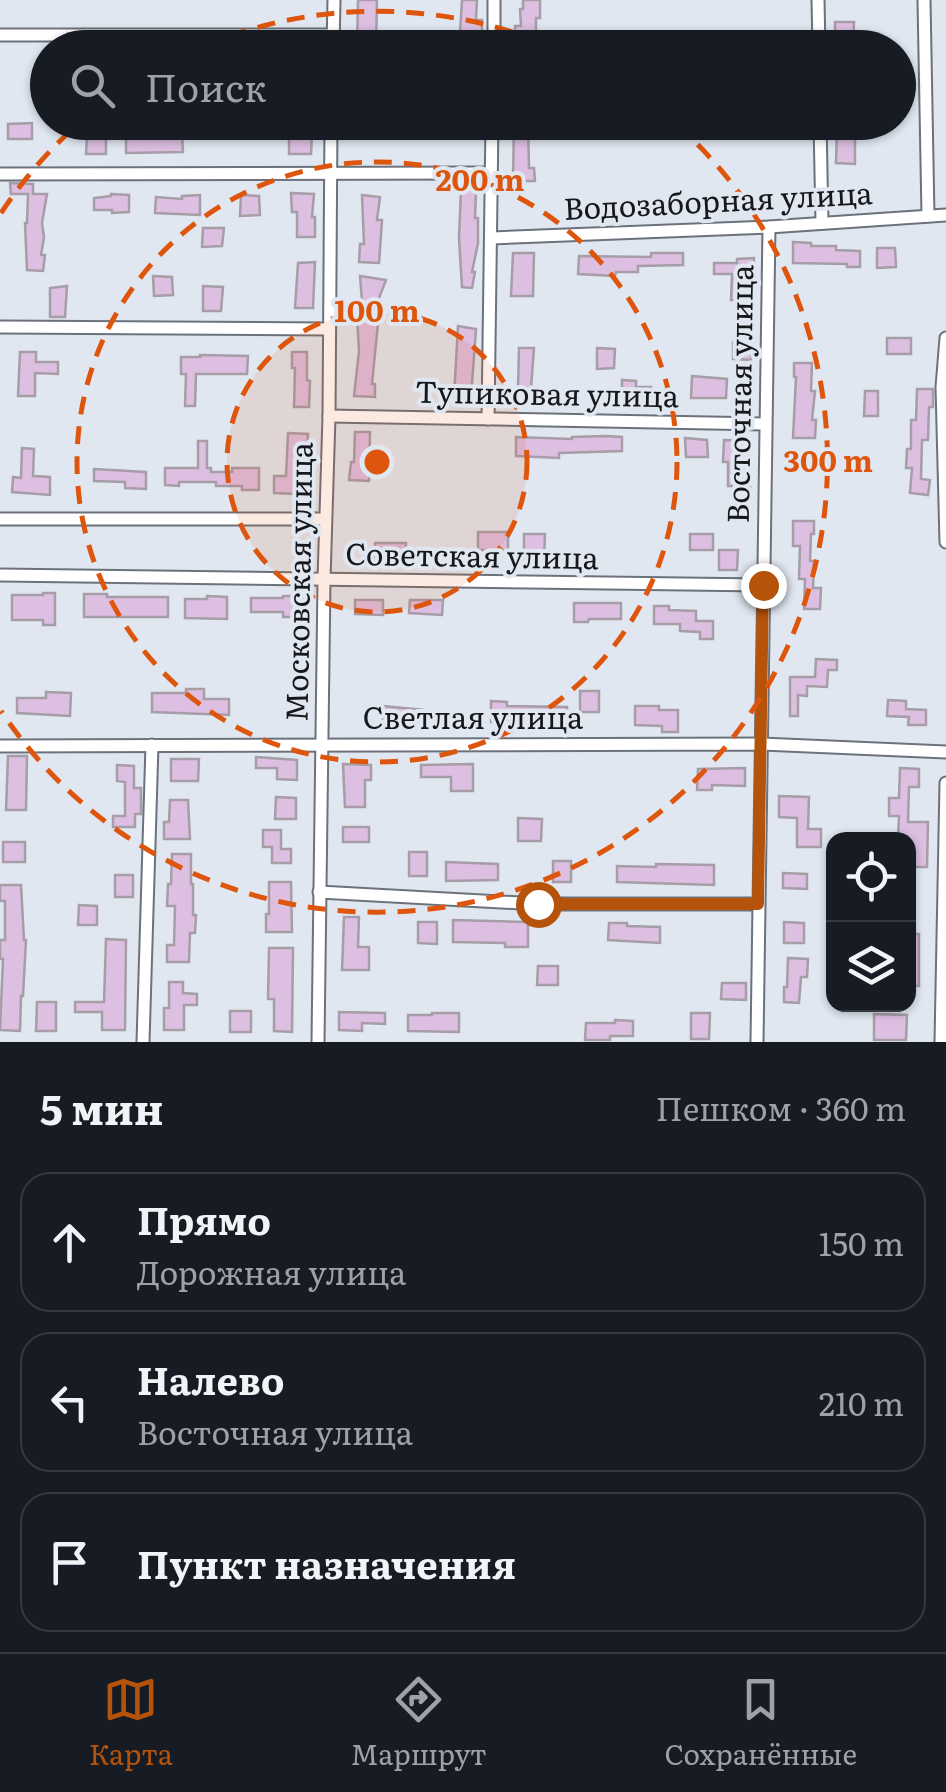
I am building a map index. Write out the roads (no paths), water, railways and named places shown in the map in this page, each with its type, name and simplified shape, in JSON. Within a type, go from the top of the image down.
[{"type":"street","points":[[333,30],[334,0]]},
{"type":"street","points":[[494,0],[494,30]]},
{"type":"street","points":[[818,0],[819,30]]},
{"type":"street","points":[[924,0],[928,216]]},
{"type":"street","points":[[0,35],[30,36]]},
{"type":"street","name":"Московская улица","points":[[318,1042],[331,140]]},
{"type":"street","points":[[488,418],[492,140]]},
{"type":"street","points":[[820,140],[822,223]]},
{"type":"street","points":[[0,174],[491,173]]},
{"type":"street","name":"Водозаборная улица","points":[[492,238],[946,215]]},
{"type":"street","name":"Восточная улица","points":[[757,1042],[769,226]]},
{"type":"street","points":[[0,327],[328,328]]},
{"type":"street","points":[[946,338],[942,387],[946,542]]},
{"type":"street","name":"Тупиковая улица","points":[[329,416],[764,424]]},
{"type":"street","name":"Советская улица","points":[[0,519],[325,519]]},
{"type":"street","name":"Советская улица","points":[[0,575],[763,585]]},
{"type":"street","name":"Светлая улица","points":[[0,746],[762,744],[946,752]]},
{"type":"street","points":[[143,1042],[152,746]]},
{"type":"street","points":[[941,1042],[946,783]]},
{"type":"street","points":[[319,892],[538,904],[758,904]]}]
